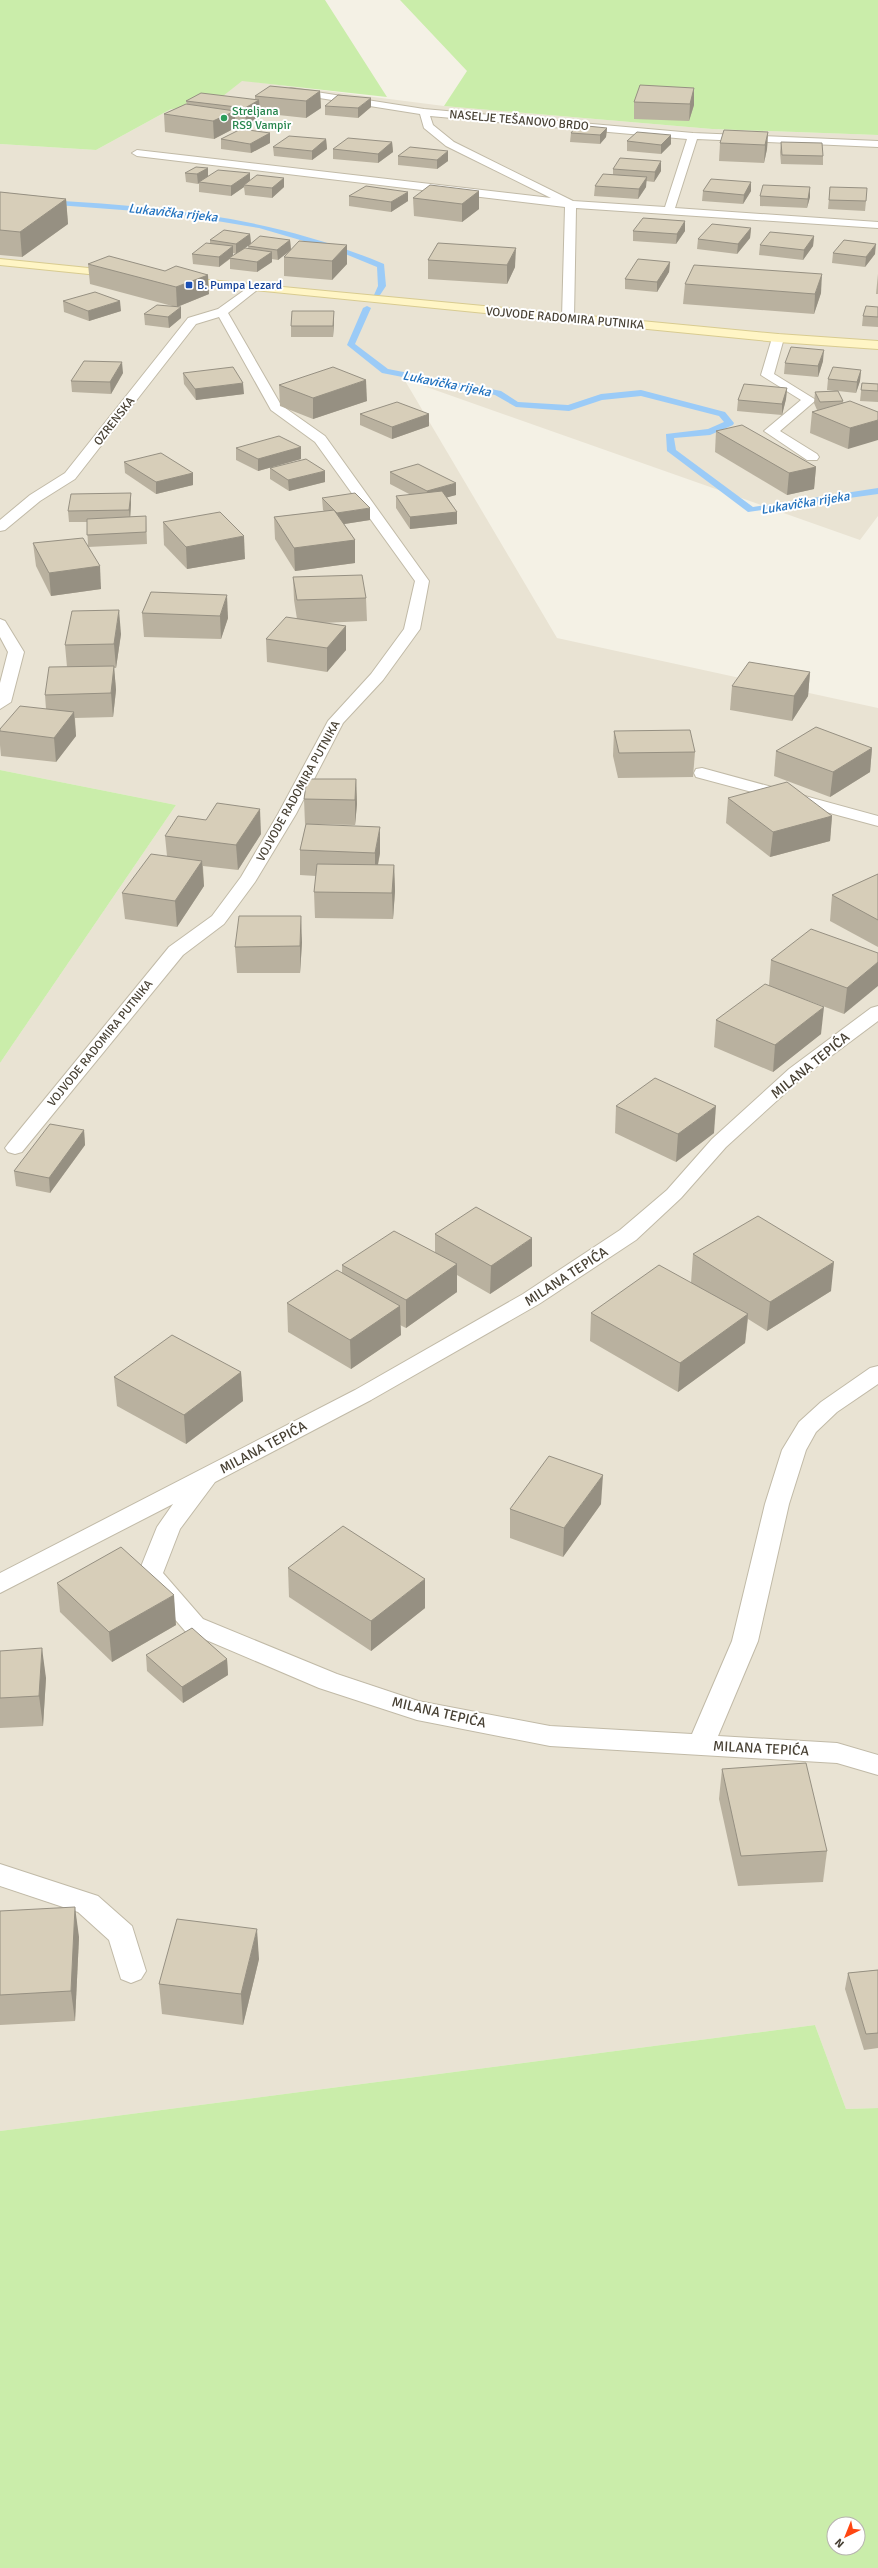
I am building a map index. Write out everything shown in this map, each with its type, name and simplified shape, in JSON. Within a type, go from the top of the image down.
[{"type":"main road","points":[[0,262],[126,275]]},
{"type":"main road","name":"VOJVODE RADOMIRA PUTNIKA","points":[[166,279],[778,338],[878,346]]},
{"type":"street","name":"NASELJE TEŠANOVO BRDO","points":[[278,89],[424,112],[693,136],[878,144]]},
{"type":"street","name":"NASELJE TEŠANOVO BRDO","points":[[424,112],[428,126],[450,144],[571,204]]},
{"type":"street","points":[[669,210],[693,136]]},
{"type":"street","name":"NASELJE TEŠANOVO BRDO","points":[[137,153],[571,204],[878,225]]},
{"type":"street","points":[[568,318],[571,204]]},
{"type":"street","points":[[222,312],[253,288]]},
{"type":"street","name":"OZRENSKA","points":[[0,526],[35,498],[70,476],[192,321],[222,312]]},
{"type":"street","name":"VOJVODE RADOMIRA PUTNIKA","points":[[15,1148],[176,951],[218,920],[249,878],[286,814],[336,720],[377,677],[412,629],[422,581],[320,439],[276,407],[222,312]]},
{"type":"street","points":[[778,338],[767,375],[810,400],[771,431],[812,457]]},
{"type":"street","points":[[0,624],[16,652],[3,702],[0,704]]},
{"type":"street","points":[[702,773],[878,821]]},
{"type":"street","name":"MILANA TEPIĆA","points":[[0,1584],[363,1395],[531,1299],[628,1235],[674,1194],[719,1143],[796,1073],[878,1012]]},
{"type":"street","points":[[701,1745],[745,1641],[777,1504],[794,1450],[807,1427],[829,1407],[878,1373]]},
{"type":"street","name":"MILANA TEPIĆA","points":[[208,1476],[169,1527],[150,1574],[194,1625],[328,1681],[417,1710],[550,1736],[837,1753],[878,1765]]},
{"type":"street","points":[[0,1875],[88,1904],[122,1934],[131,1971]]},
{"type":"shaded area","points":[[240,80],[444,106],[712,129],[878,135],[878,516],[860,540],[404,379],[557,638],[878,708],[878,2108],[846,2109],[815,2025],[0,2131],[0,1063],[176,805],[0,770],[0,144],[96,150],[171,109],[209,107]]},
{"type":"green space","points":[[0,0],[325,0],[387,97],[242,81],[209,107],[171,109],[96,150],[0,144]]},
{"type":"green space","points":[[400,0],[878,0],[878,135],[712,129],[444,106],[467,71]]},
{"type":"green space","points":[[0,770],[176,805],[0,1063]]},
{"type":"green space","points":[[815,2025],[846,2109],[878,2108],[878,2568],[0,2568],[0,2131]]},
{"type":"building","points":[[640,85],[694,88],[690,104],[634,102]]},
{"type":"building","points":[[270,86],[320,91],[306,101],[255,96]]},
{"type":"building","points":[[201,93],[259,100],[245,108],[186,101]]},
{"type":"building","points":[[338,95],[371,98],[358,108],[325,106]]},
{"type":"building","points":[[186,104],[235,111],[213,121],[164,114]]},
{"type":"building","points":[[577,125],[607,128],[600,135],[571,133]]},
{"type":"building","points":[[241,129],[270,133],[250,144],[221,139]]},
{"type":"building","points":[[724,130],[768,132],[765,145],[720,143]]},
{"type":"building","points":[[637,132],[671,135],[661,145],[627,141]]},
{"type":"building","points":[[289,136],[326,139],[312,151],[273,147]]},
{"type":"building","points":[[348,138],[392,142],[378,154],[333,149]]},
{"type":"building","points":[[781,142],[822,143],[823,156],[782,155]]},
{"type":"building","points":[[410,147],[448,151],[437,160],[398,156]]},
{"type":"building","points":[[620,158],[661,161],[655,172],[613,169]]},
{"type":"building","points":[[196,167],[208,168],[197,174],[185,173]]},
{"type":"building","points":[[218,170],[250,173],[231,186],[199,182]]},
{"type":"building","points":[[603,174],[647,177],[639,189],[595,186]]},
{"type":"building","points":[[257,175],[284,178],[272,188],[244,185]]},
{"type":"building","points":[[711,179],[751,182],[744,195],[703,191]]},
{"type":"building","points":[[430,185],[479,191],[462,204],[413,198]]},
{"type":"building","points":[[763,185],[810,187],[808,199],[760,196]]},
{"type":"building","points":[[366,186],[408,192],[391,202],[349,196]]},
{"type":"building","points":[[830,187],[867,188],[866,201],[829,200]]},
{"type":"building","points":[[0,192],[66,199],[20,232],[0,230]]},
{"type":"building","points":[[643,218],[685,221],[677,234],[633,231]]},
{"type":"building","points":[[712,224],[751,228],[738,244],[698,239]]},
{"type":"building","points":[[224,230],[250,234],[236,244],[210,240]]},
{"type":"building","points":[[770,232],[814,236],[804,250],[760,245]]},
{"type":"building","points":[[260,236],[290,240],[277,250],[248,246]]},
{"type":"building","points":[[844,240],[876,244],[866,257],[833,253]]},
{"type":"building","points":[[299,241],[347,245],[332,261],[284,257]]},
{"type":"building","points":[[206,243],[233,246],[219,257],[192,254]]},
{"type":"building","points":[[438,243],[516,248],[507,265],[428,260]]},
{"type":"building","points":[[245,248],[272,252],[257,262],[229,258]]},
{"type":"building","points":[[109,256],[165,271],[176,266],[208,275],[176,287],[88,264]]},
{"type":"building","points":[[638,259],[670,262],[657,282],[625,279]]},
{"type":"building","points":[[694,265],[822,274],[815,294],[685,284]]},
{"type":"building","points":[[95,292],[120,301],[88,311],[63,301]]},
{"type":"building","points":[[157,305],[181,307],[168,317],[144,314]]},
{"type":"building","points":[[866,306],[878,307],[878,317],[863,316]]},
{"type":"building","points":[[292,311],[334,311],[333,326],[291,326]]},
{"type":"building","points":[[791,347],[824,350],[818,366],[785,363]]},
{"type":"building","points":[[84,361],[122,362],[110,382],[71,381]]},
{"type":"building","points":[[233,367],[243,383],[195,389],[183,373]]},
{"type":"building","points":[[333,367],[366,380],[313,398],[279,385]]},
{"type":"building","points":[[833,367],[861,370],[857,382],[828,379]]},
{"type":"building","points":[[862,383],[878,384],[878,391],[861,390]]},
{"type":"building","points":[[744,384],[787,388],[782,404],[738,400]]},
{"type":"building","points":[[838,391],[843,401],[820,402],[815,392]]},
{"type":"building","points":[[850,401],[878,412],[878,420],[850,428],[812,412]]},
{"type":"building","points":[[397,402],[429,414],[392,427],[360,414]]},
{"type":"building","points":[[742,425],[816,467],[789,473],[716,431]]},
{"type":"building","points":[[279,436],[301,447],[258,459],[236,448]]},
{"type":"building","points":[[161,453],[193,473],[156,482],[124,462]]},
{"type":"building","points":[[306,459],[325,471],[288,480],[270,468]]},
{"type":"building","points":[[418,464],[456,483],[427,491],[390,472]]},
{"type":"building","points":[[442,491],[457,512],[410,517],[396,496]]},
{"type":"building","points":[[131,493],[129,510],[68,511],[71,494]]},
{"type":"building","points":[[355,493],[370,508],[337,513],[322,498]]},
{"type":"building","points":[[334,510],[355,540],[294,548],[274,517]]},
{"type":"building","points":[[220,512],[244,536],[186,547],[163,522]]},
{"type":"building","points":[[146,516],[146,532],[87,535],[87,519]]},
{"type":"building","points":[[83,538],[100,566],[49,573],[33,543]]},
{"type":"building","points":[[362,575],[366,598],[297,600],[293,577]]},
{"type":"building","points":[[151,592],[227,595],[220,616],[142,613]]},
{"type":"building","points":[[119,610],[114,644],[65,645],[72,611]]},
{"type":"building","points":[[286,617],[346,626],[327,648],[266,639]]},
{"type":"building","points":[[749,662],[810,672],[794,696],[732,686]]},
{"type":"building","points":[[114,666],[111,693],[45,695],[49,667]]},
{"type":"building","points":[[20,706],[74,712],[54,738],[0,731],[0,729]]},
{"type":"building","points":[[816,727],[872,748],[833,772],[776,751]]},
{"type":"building","points":[[690,730],[695,752],[619,753],[614,731]]},
{"type":"building","points":[[307,779],[356,779],[355,800],[304,799]]},
{"type":"building","points":[[787,782],[832,816],[773,832],[728,798]]},
{"type":"building","points":[[217,803],[260,809],[236,845],[165,836],[178,816],[206,820]]},
{"type":"building","points":[[306,824],[380,827],[375,853],[300,850]]},
{"type":"building","points":[[151,854],[202,861],[175,901],[122,893]]},
{"type":"building","points":[[317,864],[394,865],[392,893],[314,892]]},
{"type":"building","points":[[878,874],[878,920],[832,895]]},
{"type":"building","points":[[239,916],[301,916],[300,946],[235,947]]},
{"type":"building","points":[[811,929],[878,953],[878,962],[847,988],[771,960]]},
{"type":"building","points":[[765,984],[824,1007],[775,1045],[716,1020]]},
{"type":"building","points":[[655,1078],[716,1106],[678,1134],[616,1106]]},
{"type":"building","points":[[50,1124],[84,1130],[49,1178],[14,1171]]},
{"type":"building","points":[[476,1207],[532,1238],[491,1266],[435,1234]]},
{"type":"building","points":[[758,1216],[834,1262],[770,1302],[693,1254]]},
{"type":"building","points":[[394,1231],[457,1264],[406,1300],[342,1265]]},
{"type":"building","points":[[659,1265],[748,1314],[680,1363],[591,1313]]},
{"type":"building","points":[[337,1270],[400,1306],[350,1340],[287,1303]]},
{"type":"building","points":[[172,1335],[241,1372],[184,1415],[114,1377]]},
{"type":"building","points":[[549,1456],[603,1475],[564,1528],[510,1509]]},
{"type":"building","points":[[343,1526],[425,1579],[371,1621],[288,1568]]},
{"type":"building","points":[[121,1547],[174,1595],[109,1632],[57,1583]]},
{"type":"building","points":[[192,1628],[227,1659],[182,1687],[146,1655]]},
{"type":"building","points":[[42,1648],[39,1696],[0,1698],[0,1651]]},
{"type":"building","points":[[806,1763],[827,1851],[741,1856],[722,1769]]},
{"type":"building","points":[[75,1907],[71,1991],[0,1995],[0,1911]]},
{"type":"building","points":[[177,1919],[257,1929],[241,1994],[159,1984]]},
{"type":"building","points":[[878,1970],[878,2033],[866,2034],[848,1973]]},
{"type":"waterway","name":"Lukavička rijeka","points":[[47,202],[175,212],[217,218],[301,236],[341,249],[381,266],[382,286],[377,293]]},
{"type":"waterway","name":"Lukavička rijeka","points":[[367,308],[351,345],[385,371],[498,393],[516,404],[569,408],[601,397],[641,393],[722,414],[730,423],[710,432],[669,436],[672,451],[751,510],[878,491]]},
{"type":"place","name":"Streljana RS9 Vampir","points":[[224,118]]},
{"type":"place","name":"B. Pumpa Lezard","points":[[189,285]]}]
